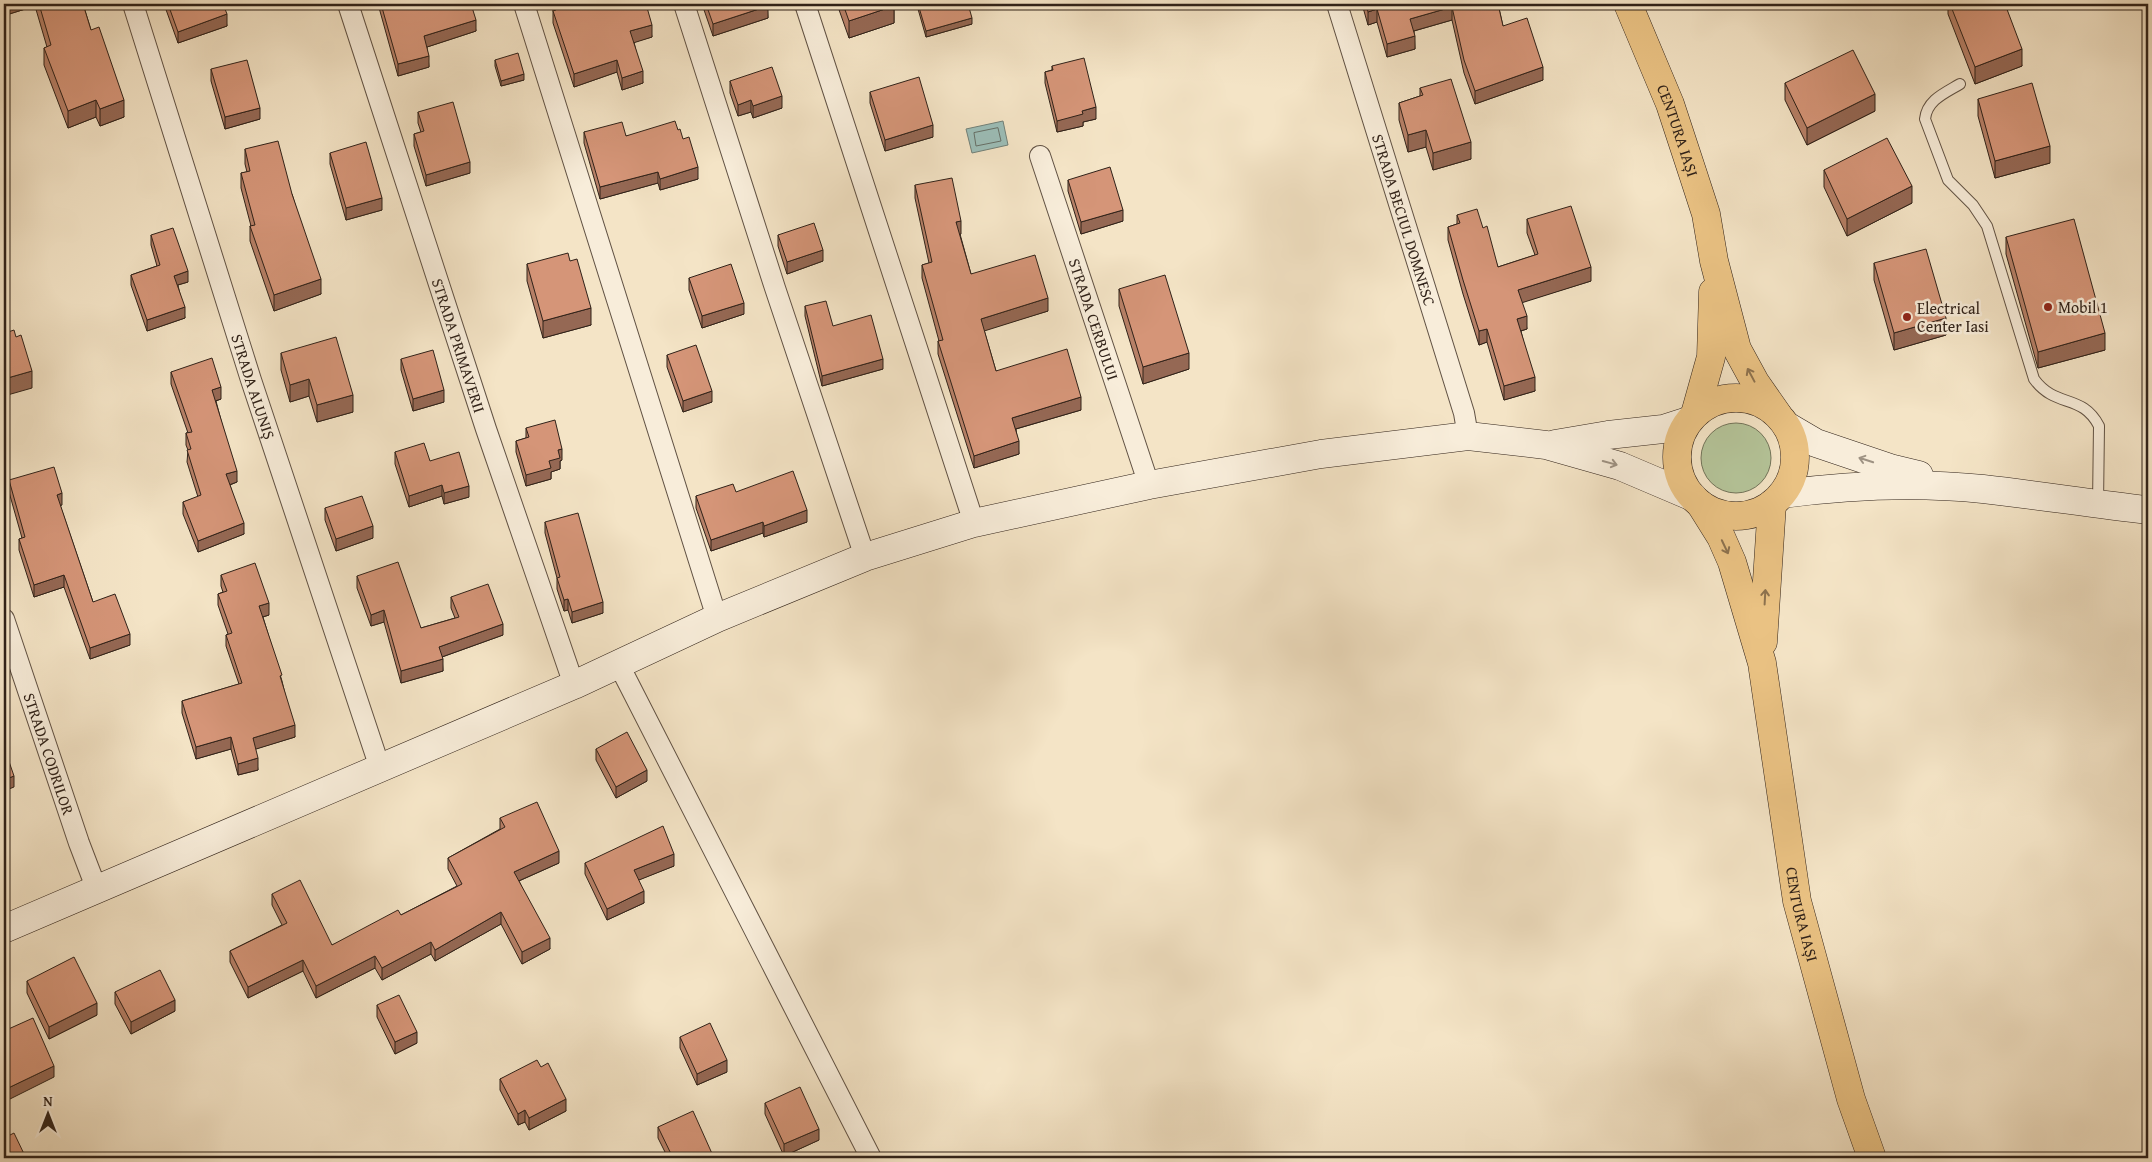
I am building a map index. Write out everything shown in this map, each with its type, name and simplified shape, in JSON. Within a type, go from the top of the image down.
[{"type":"main road","name":"CENTURA IAȘI","points":[[1628,4],[1670,104],[1706,214],[1714,261],[1737,349],[1755,382],[1782,420]]},
{"type":"main road","name":"CENTURA IAȘI","points":[[1692,417],[1711,357],[1714,261]]},
{"type":"main road","points":[[1546,445],[1608,435],[1664,430],[1692,417],[1710,403],[1728,398],[1746,398],[1764,404],[1782,420],[1816,443],[1890,468],[1982,489]]},
{"type":"main road","points":[[1692,417],[1679,440],[1677,460],[1682,480],[1697,501]]},
{"type":"main road","points":[[1777,499],[1790,482],[1795,467],[1796,452],[1793,438],[1782,420]]},
{"type":"main road","points":[[4,929],[574,685],[717,618],[866,557],[974,523],[1149,484],[1321,454],[1468,436],[1546,445],[1620,466],[1697,501],[1718,513],[1736,516],[1755,513],[1777,499],[1827,488],[1879,485],[1982,489],[2148,510]]},
{"type":"main road","name":"CENTURA IAȘI","points":[[1762,663],[1777,499]]},
{"type":"main road","name":"CENTURA IAȘI","points":[[1697,501],[1721,538],[1732,562],[1762,663],[1797,901],[1851,1099],[1872,1158]]},
{"type":"street","name":"STRADA ALUNIȘ","points":[[133,4],[251,380],[380,768]]},
{"type":"street","name":"STRADA PRIMAVERII","points":[[348,4],[489,438],[574,685]]},
{"type":"street","points":[[524,4],[717,618]]},
{"type":"street","points":[[684,4],[775,288],[866,557]]},
{"type":"street","points":[[806,4],[974,523]]},
{"type":"street","name":"STRADA BECIUL DOMNESC","points":[[1337,4],[1461,404],[1468,436]]},
{"type":"street","name":"STRADA CERBULUI","points":[[1040,156],[1149,484]]},
{"type":"street","name":"STRADA CODRILOR","points":[[4,619],[79,843],[97,890]]},
{"type":"street","points":[[619,665],[871,1158]]},
{"type":"lane","points":[[1960,84],[1933,101],[1926,111],[1925,119],[1948,180],[1973,205],[1987,226],[2034,379],[2042,390],[2055,398],[2082,405],[2093,415],[2099,426],[2098,504]]},
{"type":"green space","points":[[1743,423],[1756,429],[1765,438],[1769,444],[1771,458],[1769,472],[1761,483],[1750,491],[1729,493],[1722,491],[1711,483],[1703,472],[1701,451],[1703,444],[1711,433],[1722,425]]},
{"type":"water","points":[[1003,121],[1008,145],[972,153],[966,129]]},
{"type":"building","points":[[39,4],[83,4],[91,30],[99,27],[124,100],[100,109],[96,100],[68,111],[44,48],[51,45]]},
{"type":"building","points":[[168,4],[223,4],[227,14],[178,32]]},
{"type":"building","points":[[381,4],[471,4],[476,20],[424,36],[429,56],[398,64]]},
{"type":"building","points":[[555,4],[646,4],[652,25],[630,31],[643,71],[622,78],[617,60],[574,74],[553,11],[556,10]]},
{"type":"building","points":[[706,4],[767,4],[768,6],[713,24]]},
{"type":"building","points":[[843,4],[894,4],[894,6],[849,21]]},
{"type":"building","points":[[918,4],[968,4],[972,18],[926,31]]},
{"type":"building","points":[[1366,4],[1498,4],[1503,26],[1527,18],[1543,67],[1475,91],[1464,60],[1452,7],[1410,19],[1415,36],[1387,44],[1377,9],[1368,12]]},
{"type":"building","points":[[1950,4],[2005,4],[2022,49],[1975,67]]},
{"type":"building","points":[[1853,50],[1875,94],[1807,128],[1785,83]]},
{"type":"building","points":[[518,53],[524,74],[501,81],[495,60]]},
{"type":"building","points":[[1084,58],[1096,107],[1082,111],[1083,114],[1057,121],[1045,72],[1053,70],[1052,66]]},
{"type":"building","points":[[247,60],[260,108],[225,117],[211,69]]},
{"type":"building","points":[[772,67],[782,96],[753,106],[751,100],[738,105],[730,81]]},
{"type":"building","points":[[919,77],[933,125],[885,140],[870,92]]},
{"type":"building","points":[[1451,79],[1471,142],[1433,153],[1426,130],[1408,135],[1399,103],[1423,95],[1420,88]]},
{"type":"building","points":[[2032,83],[2050,146],[1995,161],[1978,99]]},
{"type":"building","points":[[453,102],[470,162],[426,175],[414,134],[424,131],[418,112]]},
{"type":"building","points":[[675,121],[683,139],[689,137],[698,167],[660,179],[658,172],[600,187],[584,132],[622,122],[626,136]]},
{"type":"building","points":[[1887,138],[1912,186],[1847,219],[1824,170]]},
{"type":"building","points":[[278,141],[292,194],[321,279],[274,295],[250,226],[255,225],[241,173],[250,171],[245,149]]},
{"type":"building","points":[[366,142],[382,198],[346,208],[330,153]]},
{"type":"building","points":[[1110,167],[1123,210],[1081,222],[1068,180]]},
{"type":"building","points":[[952,178],[961,221],[956,222],[971,274],[1035,255],[1048,298],[981,319],[996,371],[1067,349],[1081,397],[1012,418],[1019,441],[974,456],[938,341],[943,340],[922,265],[932,262],[915,185]]},
{"type":"building","points":[[1571,206],[1591,267],[1518,290],[1527,316],[1517,319],[1535,377],[1504,386],[1487,329],[1479,331],[1448,227],[1460,223],[1457,215],[1477,209],[1483,228],[1487,226],[1498,267],[1538,254],[1527,219]]},
{"type":"building","points":[[2074,219],[2105,333],[2038,352],[2006,237]]},
{"type":"building","points":[[814,223],[823,250],[787,262],[778,235]]},
{"type":"building","points":[[173,228],[188,271],[174,276],[185,307],[147,320],[131,275],[160,265],[151,235]]},
{"type":"building","points":[[1926,249],[1946,318],[1894,333],[1874,263]]},
{"type":"building","points":[[568,253],[570,261],[577,259],[591,308],[543,321],[527,264]]},
{"type":"building","points":[[731,264],[744,303],[702,316],[689,278]]},
{"type":"building","points":[[1165,275],[1189,353],[1143,367],[1119,289]]},
{"type":"building","points":[[826,301],[833,326],[871,315],[883,359],[822,376],[805,306]]},
{"type":"building","points":[[4,317],[8,332],[14,330],[16,337],[21,335],[32,371],[4,379]]},
{"type":"building","points":[[336,337],[353,395],[317,405],[309,379],[290,385],[281,353]]},
{"type":"building","points":[[696,345],[712,391],[683,401],[667,355]]},
{"type":"building","points":[[433,350],[444,390],[413,399],[401,359]]},
{"type":"building","points":[[212,358],[221,387],[212,390],[237,471],[226,474],[244,523],[198,541],[183,502],[201,495],[187,450],[191,449],[186,433],[192,432],[171,372]]},
{"type":"building","points":[[555,420],[562,449],[558,450],[560,458],[549,461],[551,468],[526,475],[516,441],[529,437],[526,428]]},
{"type":"building","points":[[424,443],[430,461],[459,452],[469,486],[444,493],[442,485],[409,496],[395,452]]},
{"type":"building","points":[[54,467],[62,493],[57,495],[93,602],[115,594],[130,634],[90,648],[64,575],[34,585],[19,539],[25,537],[9,480]]},
{"type":"building","points":[[793,471],[807,510],[764,526],[763,522],[711,540],[696,496],[733,484],[736,492]]},
{"type":"building","points":[[362,496],[373,526],[336,539],[325,508]]},
{"type":"building","points":[[578,513],[603,602],[572,612],[568,599],[564,600],[557,578],[560,577],[545,522]]},
{"type":"building","points":[[398,562],[421,628],[459,617],[451,597],[488,584],[503,624],[439,647],[443,659],[401,671],[384,610],[371,615],[357,576]]},
{"type":"building","points":[[255,563],[269,603],[259,606],[282,675],[280,676],[295,725],[253,738],[258,758],[238,764],[231,737],[196,747],[182,701],[242,683],[226,635],[232,633],[218,594],[227,591],[221,575]]},
{"type":"building","points":[[627,732],[647,770],[616,787],[596,749]]},
{"type":"building","points":[[4,747],[14,776],[4,780]]},
{"type":"building","points":[[537,802],[559,851],[514,872],[550,938],[522,952],[501,912],[435,950],[431,942],[382,968],[375,956],[316,986],[303,960],[248,987],[230,951],[287,923],[272,894],[300,880],[332,945],[398,910],[401,915],[462,884],[448,858],[505,827],[500,818]]},
{"type":"building","points":[[663,826],[674,854],[634,870],[644,891],[607,909],[585,863]]},
{"type":"building","points":[[74,957],[97,1003],[49,1027],[27,981]]},
{"type":"building","points":[[160,970],[175,1000],[131,1022],[115,992]]},
{"type":"building","points":[[399,995],[417,1032],[395,1042],[377,1005]]},
{"type":"building","points":[[33,1018],[54,1066],[4,1090],[4,1031]]},
{"type":"building","points":[[710,1023],[727,1060],[697,1074],[680,1037]]},
{"type":"building","points":[[537,1060],[541,1067],[548,1063],[566,1099],[529,1118],[525,1110],[518,1114],[500,1079]]},
{"type":"building","points":[[800,1087],[819,1129],[784,1144],[765,1103]]},
{"type":"building","points":[[693,1111],[714,1158],[673,1158],[658,1127]]},
{"type":"building","points":[[14,1133],[26,1158],[4,1158],[4,1138]]},
{"type":"place","name":"Mobil 1","points":[[2048,307]]},
{"type":"place","name":"Electrical Center Iasi","points":[[1907,317]]}]
